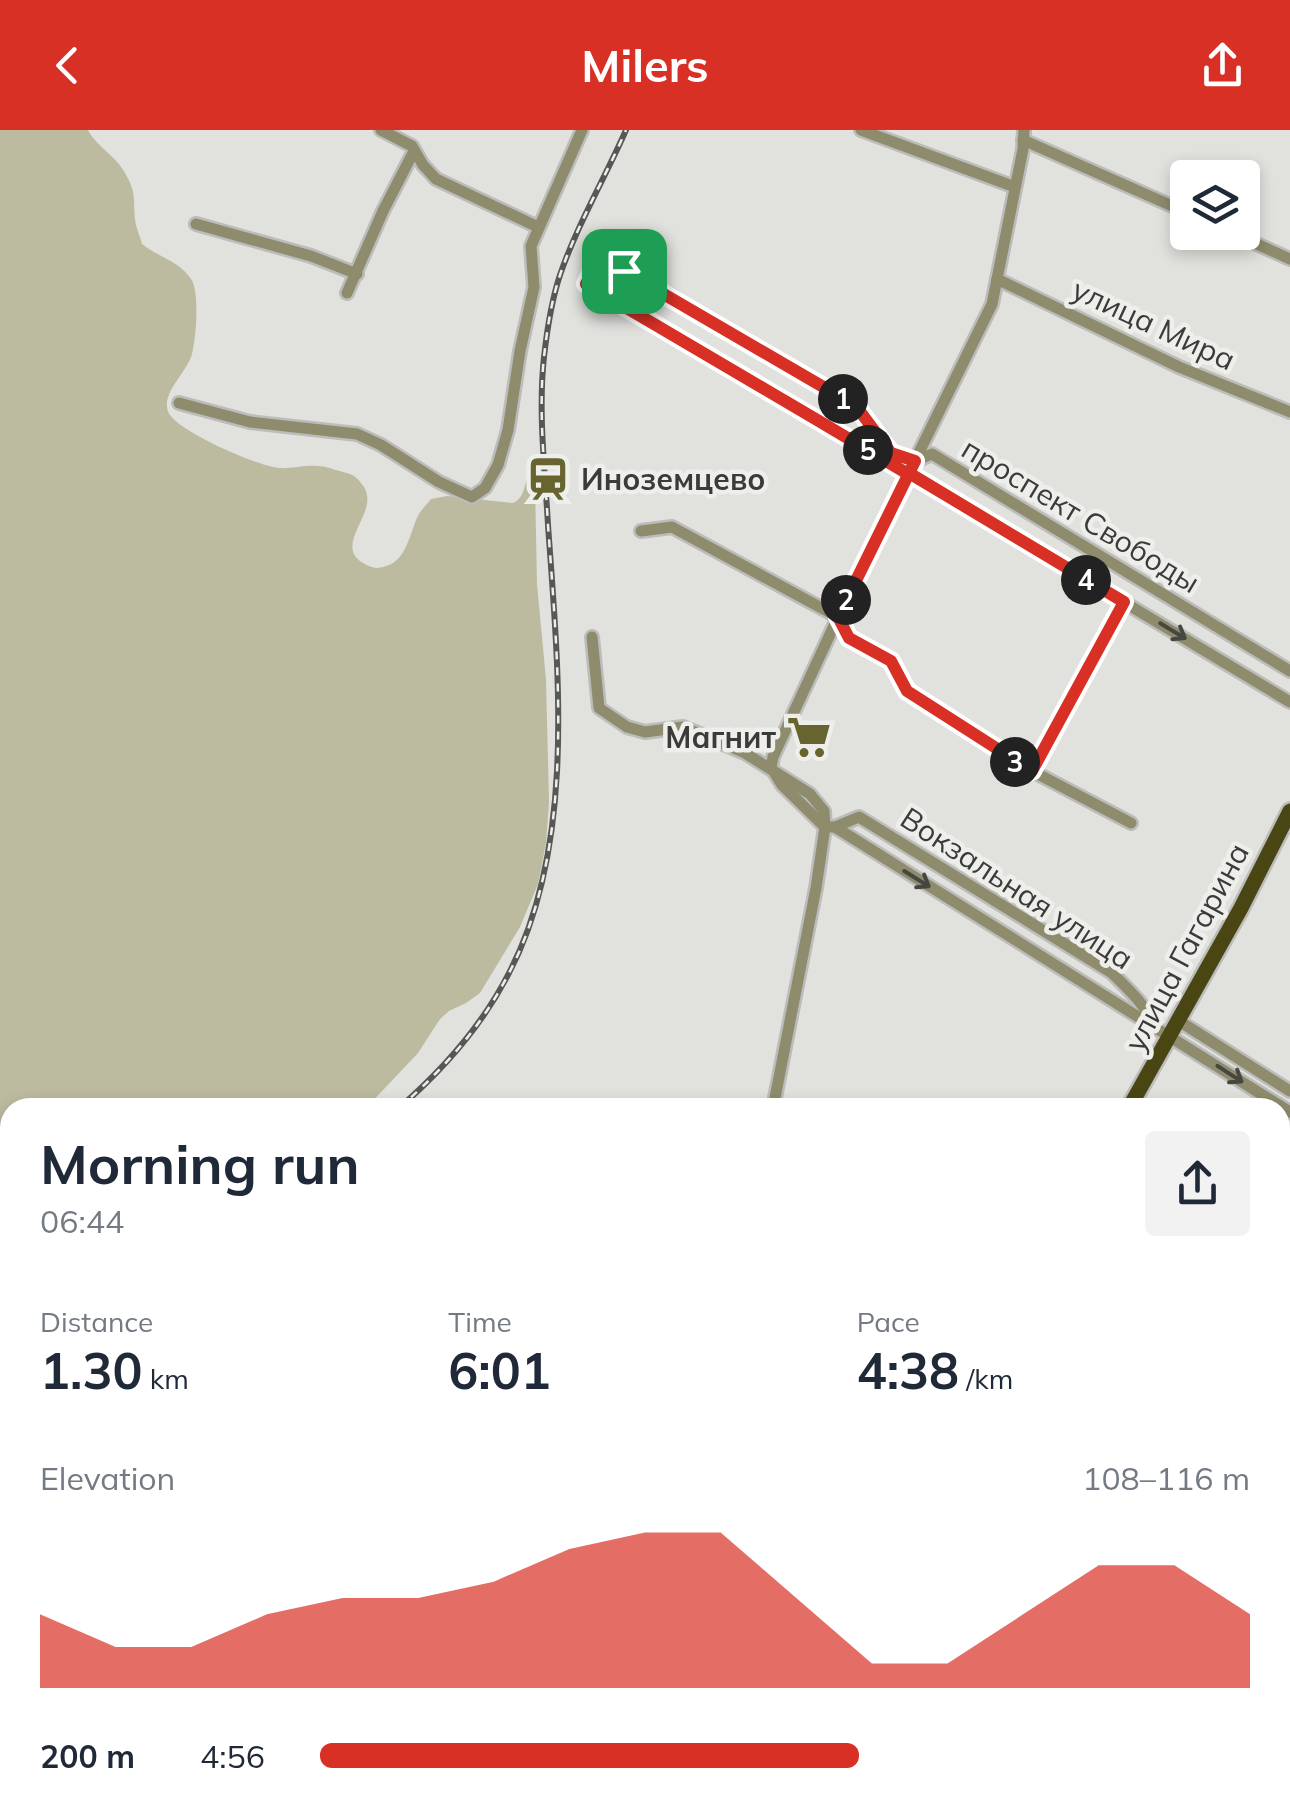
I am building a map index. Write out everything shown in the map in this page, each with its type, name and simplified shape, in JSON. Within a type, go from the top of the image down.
[{"type":"main road","name":"улица Гагарина","points":[[1134,1098],[1168,1029],[1290,811]]},
{"type":"street","points":[[381,130],[412,146],[436,178],[538,228]]},
{"type":"street","points":[[179,403],[250,422],[357,434],[438,482],[472,497],[485,488],[498,465],[534,287],[531,246],[582,130]]},
{"type":"street","points":[[861,130],[1015,187]]},
{"type":"street","points":[[772,768],[773,757],[838,617],[992,304],[1024,135],[1170,205]]},
{"type":"street","points":[[347,293],[414,150]]},
{"type":"street","points":[[196,224],[311,256],[357,274]]},
{"type":"street","points":[[1260,246],[1290,259]]},
{"type":"street","name":"проспект Свободы","points":[[1290,671],[932,454],[915,461],[891,453],[856,406],[624,271],[596,264],[586,284],[1290,702]]},
{"type":"street","name":"улица Мира","points":[[997,279],[1178,367],[1290,412]]},
{"type":"street","points":[[640,530],[672,527],[838,617],[849,638],[891,661],[907,691],[1032,771],[1131,823]]},
{"type":"street","points":[[1032,771],[1124,602]]},
{"type":"street","name":"Вокзальная улица","points":[[592,637],[599,708],[627,727],[645,732],[683,727],[772,768],[819,802],[830,827],[1168,1029],[1269,1098]]},
{"type":"street","name":"Вокзальная улица","points":[[830,827],[859,817],[1112,973],[1168,1029],[1290,1090]]},
{"type":"street","points":[[775,1098],[830,827]]},
{"type":"shaded area","points":[[0,130],[88,130],[125,173],[134,196],[142,244],[181,268],[194,285],[193,347],[167,400],[170,415],[177,422],[221,448],[254,461],[279,468],[321,466],[355,476],[367,497],[352,547],[363,563],[377,568],[400,557],[418,515],[431,499],[447,496],[513,503],[521,496],[527,479],[532,479],[546,680],[546,843],[538,884],[520,927],[480,993],[440,1019],[418,1053],[376,1098],[0,1098]]},
{"type":"railway","points":[[410,1098],[461,1046],[487,1011],[531,922],[545,868],[554,812],[558,695],[543,441],[544,357],[560,275],[626,130]]},
{"type":"place","name":"Иноземцево","points":[[548,479]]},
{"type":"place","name":"Магнит","points":[[809,737]]},
{"type":"route","points":[[624,271],[596,264],[586,284],[740,376],[908,474],[914,476],[1124,602],[1032,771],[907,691],[891,661],[849,638],[838,617],[908,474],[915,461],[891,453],[856,406],[624,271]]}]
